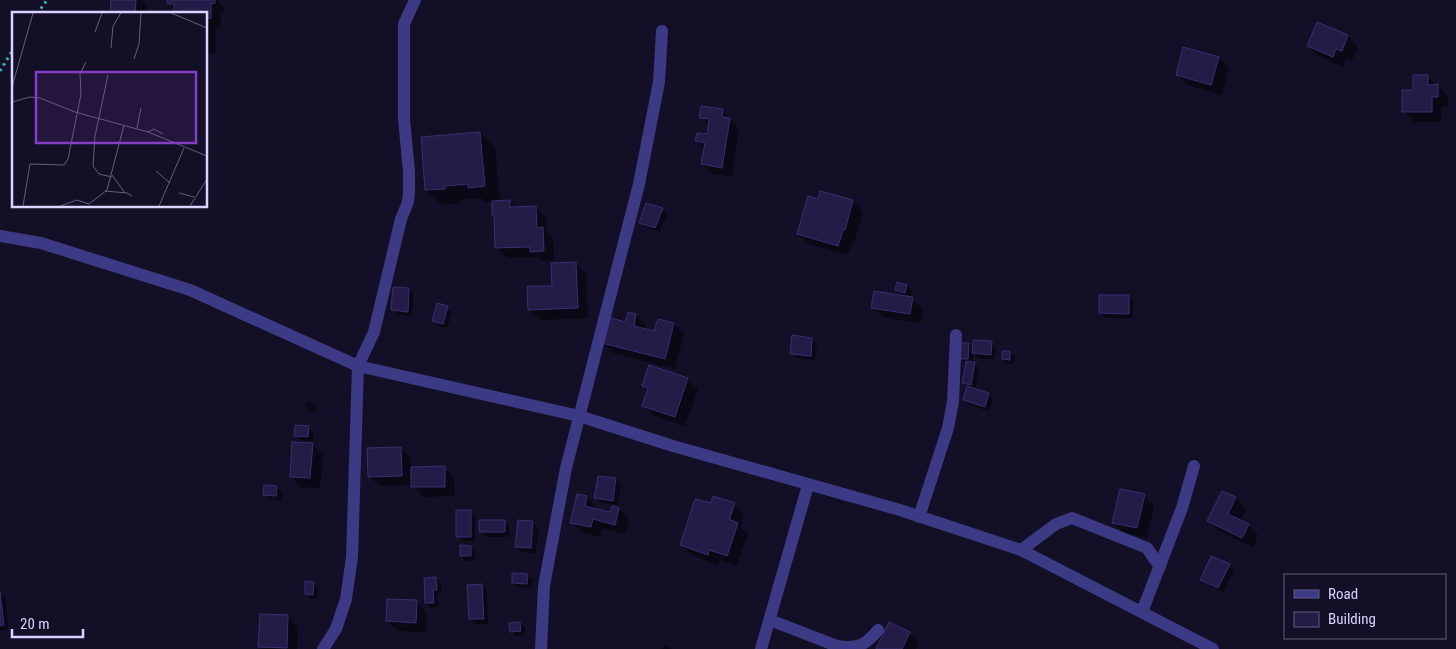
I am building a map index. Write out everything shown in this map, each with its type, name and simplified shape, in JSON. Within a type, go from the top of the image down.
[{"type":"street","points":[[323,649],[336,629],[346,599],[350,574],[358,366],[374,332],[401,219],[408,202],[409,172],[404,119],[404,24],[415,0]]},
{"type":"street","points":[[541,649],[544,586],[566,468],[640,184],[659,82],[662,31]]},
{"type":"street","points":[[0,236],[41,242],[190,290],[358,366],[579,416],[673,446],[919,517],[1021,550],[1213,649]]},
{"type":"street","points":[[919,517],[948,428],[953,401],[956,336]]},
{"type":"street","points":[[1142,612],[1182,508],[1194,466]]},
{"type":"street","points":[[761,649],[808,484]]},
{"type":"street","points":[[1021,550],[1056,524],[1072,518],[1147,548],[1160,566]]},
{"type":"street","points":[[770,620],[837,646],[847,648],[860,646],[870,641],[878,630]]},
{"type":"path","points":[[38,12],[47,0]]},
{"type":"path","points":[[0,71],[12,51]]},
{"type":"building","points":[[111,0],[136,0],[135,12],[110,12]]},
{"type":"building","points":[[167,0],[215,0],[215,3],[211,4],[211,18],[208,19],[208,12],[174,12],[174,4],[167,4]]},
{"type":"building","points":[[1317,22],[1348,35],[1342,51],[1336,49],[1333,57],[1307,46]]},
{"type":"building","points":[[1183,47],[1219,57],[1211,85],[1176,75]]},
{"type":"building","points":[[1413,75],[1428,75],[1428,85],[1438,84],[1438,97],[1432,97],[1432,112],[1402,112],[1402,90],[1413,90]]},
{"type":"building","points":[[701,106],[723,109],[722,117],[730,118],[722,168],[701,164],[705,143],[695,141],[697,133],[707,134],[709,119],[699,118]]},
{"type":"building","points":[[480,132],[485,186],[468,188],[468,184],[445,186],[445,189],[425,190],[421,137]]},
{"type":"building","points":[[820,191],[853,200],[845,230],[843,230],[838,246],[797,234],[808,196],[818,199]]},
{"type":"building","points":[[510,200],[510,207],[536,206],[537,228],[543,227],[544,251],[530,252],[530,247],[495,248],[492,201]]},
{"type":"building","points":[[646,203],[663,208],[655,228],[639,223]]},
{"type":"building","points":[[576,262],[578,308],[528,310],[527,286],[552,286],[551,263]]},
{"type":"building","points":[[897,282],[907,285],[905,293],[895,290]]},
{"type":"building","points":[[393,287],[409,288],[408,312],[391,310]]},
{"type":"building","points":[[874,291],[913,297],[910,314],[871,308]]},
{"type":"building","points":[[1099,295],[1129,295],[1129,314],[1099,313]]},
{"type":"building","points":[[437,303],[448,306],[443,324],[432,321]]},
{"type":"building","points":[[628,312],[636,314],[634,326],[654,331],[658,319],[674,323],[665,359],[602,343],[608,317],[625,322]]},
{"type":"building","points":[[792,335],[812,338],[811,356],[790,354]]},
{"type":"building","points":[[973,340],[992,341],[991,355],[972,353]]},
{"type":"building","points":[[960,343],[969,343],[968,359],[959,359]]},
{"type":"building","points":[[1002,351],[1010,351],[1010,360],[1002,359]]},
{"type":"building","points":[[966,361],[975,362],[971,385],[962,383]]},
{"type":"building","points":[[649,365],[688,378],[675,417],[642,406],[648,388],[642,386]]},
{"type":"building","points":[[967,386],[989,393],[985,407],[963,400]]},
{"type":"building","points":[[295,425],[309,426],[308,437],[294,436]]},
{"type":"building","points":[[292,442],[313,443],[310,478],[290,477]]},
{"type":"building","points":[[401,447],[402,476],[368,477],[367,448]]},
{"type":"building","points":[[445,466],[445,487],[411,487],[411,467]]},
{"type":"building","points":[[598,476],[616,478],[613,501],[594,498]]},
{"type":"building","points":[[264,485],[277,486],[276,496],[263,495]]},
{"type":"building","points":[[1120,489],[1145,494],[1137,528],[1112,523]]},
{"type":"building","points":[[1222,491],[1236,497],[1228,514],[1249,524],[1242,538],[1207,521]]},
{"type":"building","points":[[577,494],[587,496],[585,506],[610,512],[612,506],[619,508],[615,525],[593,519],[591,527],[570,523]]},
{"type":"building","points":[[713,496],[735,503],[729,519],[738,523],[727,556],[709,550],[708,555],[680,545],[695,499],[711,503]]},
{"type":"building","points":[[456,510],[471,510],[471,537],[456,537]]},
{"type":"building","points":[[479,520],[505,520],[505,532],[479,532]]},
{"type":"building","points":[[518,520],[533,521],[531,548],[515,547]]},
{"type":"building","points":[[460,545],[471,546],[471,556],[460,556]]},
{"type":"building","points":[[1211,556],[1230,564],[1218,588],[1200,580]]},
{"type":"building","points":[[512,573],[528,574],[527,584],[512,583]]},
{"type":"building","points":[[436,577],[437,590],[433,590],[434,603],[425,603],[424,578]]},
{"type":"building","points":[[305,581],[314,582],[313,595],[305,594]]},
{"type":"building","points":[[482,584],[484,619],[469,619],[467,585]]},
{"type":"building","points":[[0,592],[4,625],[0,626]]},
{"type":"building","points":[[387,599],[417,600],[416,623],[386,621]]},
{"type":"building","points":[[260,614],[288,615],[287,648],[258,647]]},
{"type":"building","points":[[520,622],[521,631],[510,632],[509,623]]},
{"type":"building","points":[[889,622],[910,632],[902,649],[876,649]]}]
